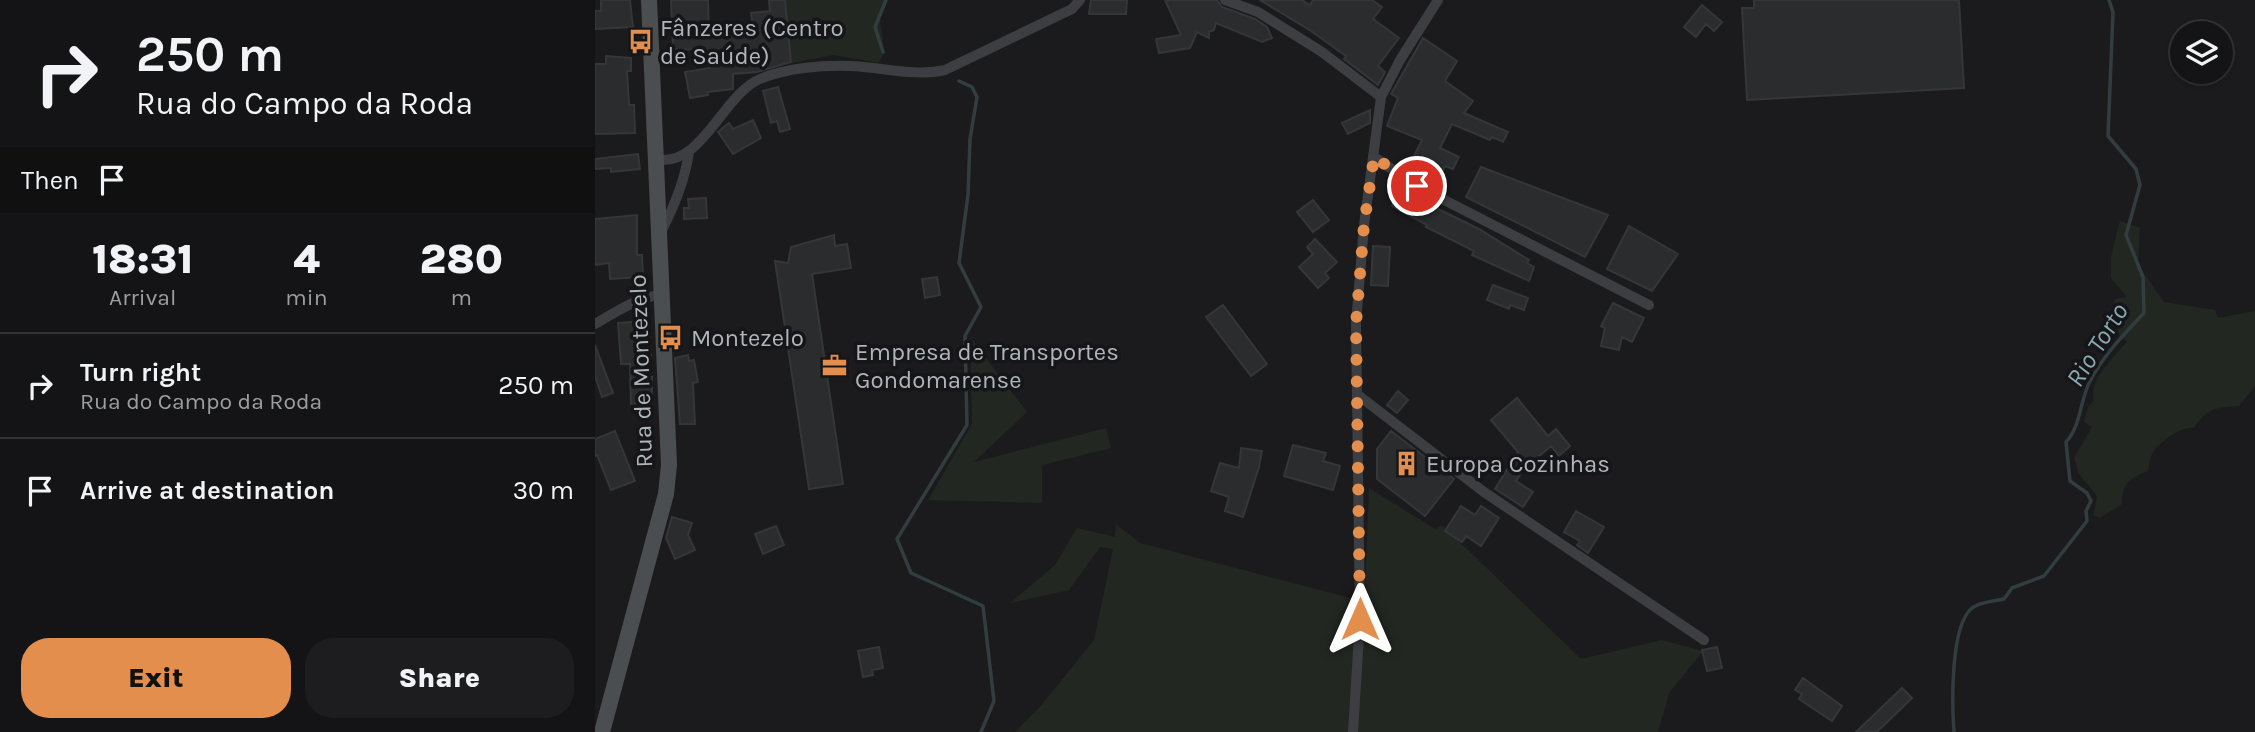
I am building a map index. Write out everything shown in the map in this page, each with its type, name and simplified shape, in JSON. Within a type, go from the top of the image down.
[{"type":"street","name":"Rua de Montezelo","points":[[601,732],[667,494],[669,465],[649,0]]},
{"type":"street","points":[[655,159],[673,160],[689,152],[757,79],[800,69],[849,66],[927,74],[945,69],[1072,9],[1080,0]]},
{"type":"street","points":[[1225,0],[1258,12],[1322,52],[1381,97]]},
{"type":"street","points":[[1353,732],[1360,619],[1356,324],[1364,225],[1381,97],[1400,60],[1438,0]]},
{"type":"street","points":[[658,237],[671,212],[687,167],[689,152]]},
{"type":"street","points":[[1374,157],[1417,186],[1650,305]]},
{"type":"street","points":[[595,324],[639,300],[660,295]]},
{"type":"street","points":[[1358,395],[1484,492],[1704,640]]},
{"type":"shaded area","points":[[783,0],[887,0],[880,18],[884,52],[879,63],[833,55],[792,63]]},
{"type":"shaded area","points":[[2120,221],[2140,228],[2138,265],[2164,302],[2215,310],[2218,318],[2255,311],[2255,386],[2239,406],[2213,410],[2203,416],[2194,428],[2177,432],[2165,440],[2152,454],[2148,471],[2136,476],[2125,486],[2122,504],[2100,518],[2094,515],[2097,496],[2079,474],[2074,458],[2092,427],[2084,422],[2088,407],[2094,401],[2093,393],[2098,377],[2127,342],[2110,326],[2115,299],[2127,297],[2111,278],[2111,257]]},
{"type":"shaded area","points":[[970,337],[1027,412],[974,462],[1106,428],[1111,448],[1042,465],[1042,503],[928,500],[972,424]]},
{"type":"shaded area","points":[[1369,488],[1435,529],[1442,525],[1581,659],[1662,640],[1703,651],[1669,693],[1658,732],[1015,732],[1039,708],[1094,640],[1113,549],[1100,547],[1069,590],[1010,603],[1055,565],[1077,528],[1115,537],[1116,524],[1140,543],[1354,599],[1365,593]]},
{"type":"building","points":[[601,0],[630,0],[633,27],[595,29],[595,11],[601,11]]},
{"type":"building","points":[[671,0],[708,0],[709,37],[730,36],[730,29],[753,28],[751,13],[770,11],[769,0],[785,0],[791,62],[757,72],[733,74],[733,89],[707,92],[708,95],[690,98],[685,72],[710,68],[708,50],[673,49]]},
{"type":"building","points":[[1091,0],[1127,0],[1126,14],[1089,14]]},
{"type":"building","points":[[1165,0],[1217,0],[1222,7],[1255,19],[1267,27],[1272,38],[1262,42],[1216,23],[1214,30],[1209,32],[1209,38],[1197,32],[1190,48],[1159,53],[1156,39],[1181,35]]},
{"type":"building","points":[[1260,0],[1302,0],[1310,5],[1313,0],[1372,0],[1382,7],[1373,19],[1399,38],[1378,66],[1385,72],[1378,85],[1344,59],[1346,56]]},
{"type":"building","points":[[1754,0],[1959,0],[1964,88],[1747,100],[1742,8],[1754,8]]},
{"type":"building","points":[[1702,5],[1722,22],[1714,31],[1706,24],[1696,37],[1684,27]]},
{"type":"building","points":[[1423,38],[1457,61],[1445,81],[1473,101],[1464,113],[1508,132],[1503,142],[1492,137],[1490,140],[1452,124],[1440,148],[1459,157],[1453,169],[1445,166],[1438,180],[1409,166],[1422,140],[1387,126],[1398,98],[1391,94]]},
{"type":"building","points":[[606,56],[631,58],[631,71],[627,71],[629,105],[634,105],[635,133],[595,134],[595,64],[606,64]]},
{"type":"building","points":[[778,87],[790,129],[780,132],[777,121],[771,123],[763,91]]},
{"type":"building","points":[[1370,110],[1370,123],[1348,134],[1342,123]]},
{"type":"building","points":[[753,120],[761,138],[733,154],[718,132],[729,123],[733,129]]},
{"type":"building","points":[[638,154],[640,169],[611,172],[611,168],[595,169],[595,159]]},
{"type":"building","points":[[1481,167],[1608,215],[1585,257],[1466,197]]},
{"type":"building","points":[[1399,190],[1479,229],[1529,260],[1527,263],[1534,267],[1529,281],[1472,255],[1474,251],[1392,206]]},
{"type":"building","points":[[706,198],[707,218],[684,219],[684,208],[689,208],[688,199]]},
{"type":"building","points":[[1313,200],[1329,220],[1313,232],[1297,212]]},
{"type":"building","points":[[637,215],[637,255],[642,255],[643,277],[610,279],[609,263],[595,265],[595,219]]},
{"type":"building","points":[[1629,226],[1678,254],[1652,291],[1607,269]]},
{"type":"building","points":[[834,235],[835,246],[847,244],[851,268],[812,274],[843,484],[809,489],[775,261],[788,263],[791,247]]},
{"type":"building","points":[[1315,239],[1337,262],[1325,273],[1329,278],[1318,288],[1299,267],[1313,254],[1307,247]]},
{"type":"building","points":[[1373,246],[1390,247],[1388,286],[1371,285]]},
{"type":"building","points":[[937,277],[940,295],[925,298],[922,279]]},
{"type":"building","points":[[1493,285],[1528,298],[1524,310],[1510,305],[1509,309],[1487,300]]},
{"type":"building","points":[[1613,303],[1644,318],[1632,342],[1622,337],[1619,350],[1601,346],[1605,328],[1601,326]]},
{"type":"building","points":[[1223,305],[1267,364],[1251,376],[1206,317]]},
{"type":"building","points":[[643,321],[644,330],[649,330],[651,357],[645,357],[646,377],[652,377],[652,403],[631,404],[630,364],[621,364],[618,323]]},
{"type":"building","points":[[595,345],[613,393],[602,397],[595,376]]},
{"type":"building","points":[[688,355],[689,361],[694,360],[698,382],[693,383],[695,424],[680,424],[675,358]]},
{"type":"building","points":[[1398,391],[1408,400],[1397,413],[1387,405]]},
{"type":"building","points":[[1517,398],[1548,436],[1556,429],[1570,446],[1559,456],[1551,446],[1525,468],[1516,481],[1533,492],[1523,507],[1495,489],[1518,452],[1491,420]]},
{"type":"building","points":[[615,431],[635,481],[611,490],[597,455],[595,456],[595,439]]},
{"type":"building","name":"Europa Cozinhas","points":[[1391,431],[1454,479],[1425,516],[1377,479],[1377,449]]},
{"type":"building","points":[[1293,445],[1326,453],[1323,461],[1340,466],[1333,490],[1284,476]]},
{"type":"building","points":[[1241,448],[1262,451],[1243,517],[1225,511],[1229,497],[1211,491],[1220,463],[1239,468]]},
{"type":"building","points":[[1461,506],[1475,515],[1481,506],[1499,518],[1481,546],[1466,536],[1462,542],[1445,531]]},
{"type":"building","points":[[1576,511],[1604,527],[1588,553],[1577,545],[1580,541],[1564,532]]},
{"type":"building","points":[[672,517],[692,523],[688,535],[695,550],[675,559],[666,538]]},
{"type":"building","points":[[776,526],[784,545],[763,554],[755,534]]},
{"type":"building","points":[[879,647],[883,668],[872,670],[873,675],[863,677],[858,651]]},
{"type":"building","points":[[1717,647],[1722,668],[1707,671],[1702,650]]},
{"type":"building","points":[[1803,678],[1842,706],[1832,721],[1799,699],[1802,694],[1795,690]]},
{"type":"building","points":[[1902,688],[1912,698],[1877,732],[1856,732]]},
{"type":"waterway","points":[[883,52],[875,27],[886,0]]},
{"type":"waterway","name":"Rio Torto","points":[[1954,732],[1954,667],[1956,648],[1965,617],[1975,606],[2004,599],[2012,588],[2044,576],[2087,521],[2086,511],[2091,501],[2087,493],[2070,481],[2066,442],[2078,421],[2087,388],[2095,372],[2144,313],[2143,277],[2126,235],[2140,185],[2136,169],[2108,136],[2113,12],[2109,0]]},
{"type":"waterway","points":[[959,81],[972,87],[977,97],[970,139],[968,195],[959,263],[981,307],[965,336],[967,425],[897,539],[911,573],[983,606],[994,701],[981,732]]},
{"type":"place","name":"Fânzeres (Centro de Saúde)","points":[[640,42]]},
{"type":"place","name":"Montezelo","points":[[671,338]]},
{"type":"place","name":"Empresa de Transportes Gondomarense","points":[[835,366]]},
{"type":"place","name":"Europa Cozinhas","points":[[1406,464]]},
{"type":"route","points":[[1360,619],[1356,324],[1364,225],[1374,157],[1417,186]]}]
